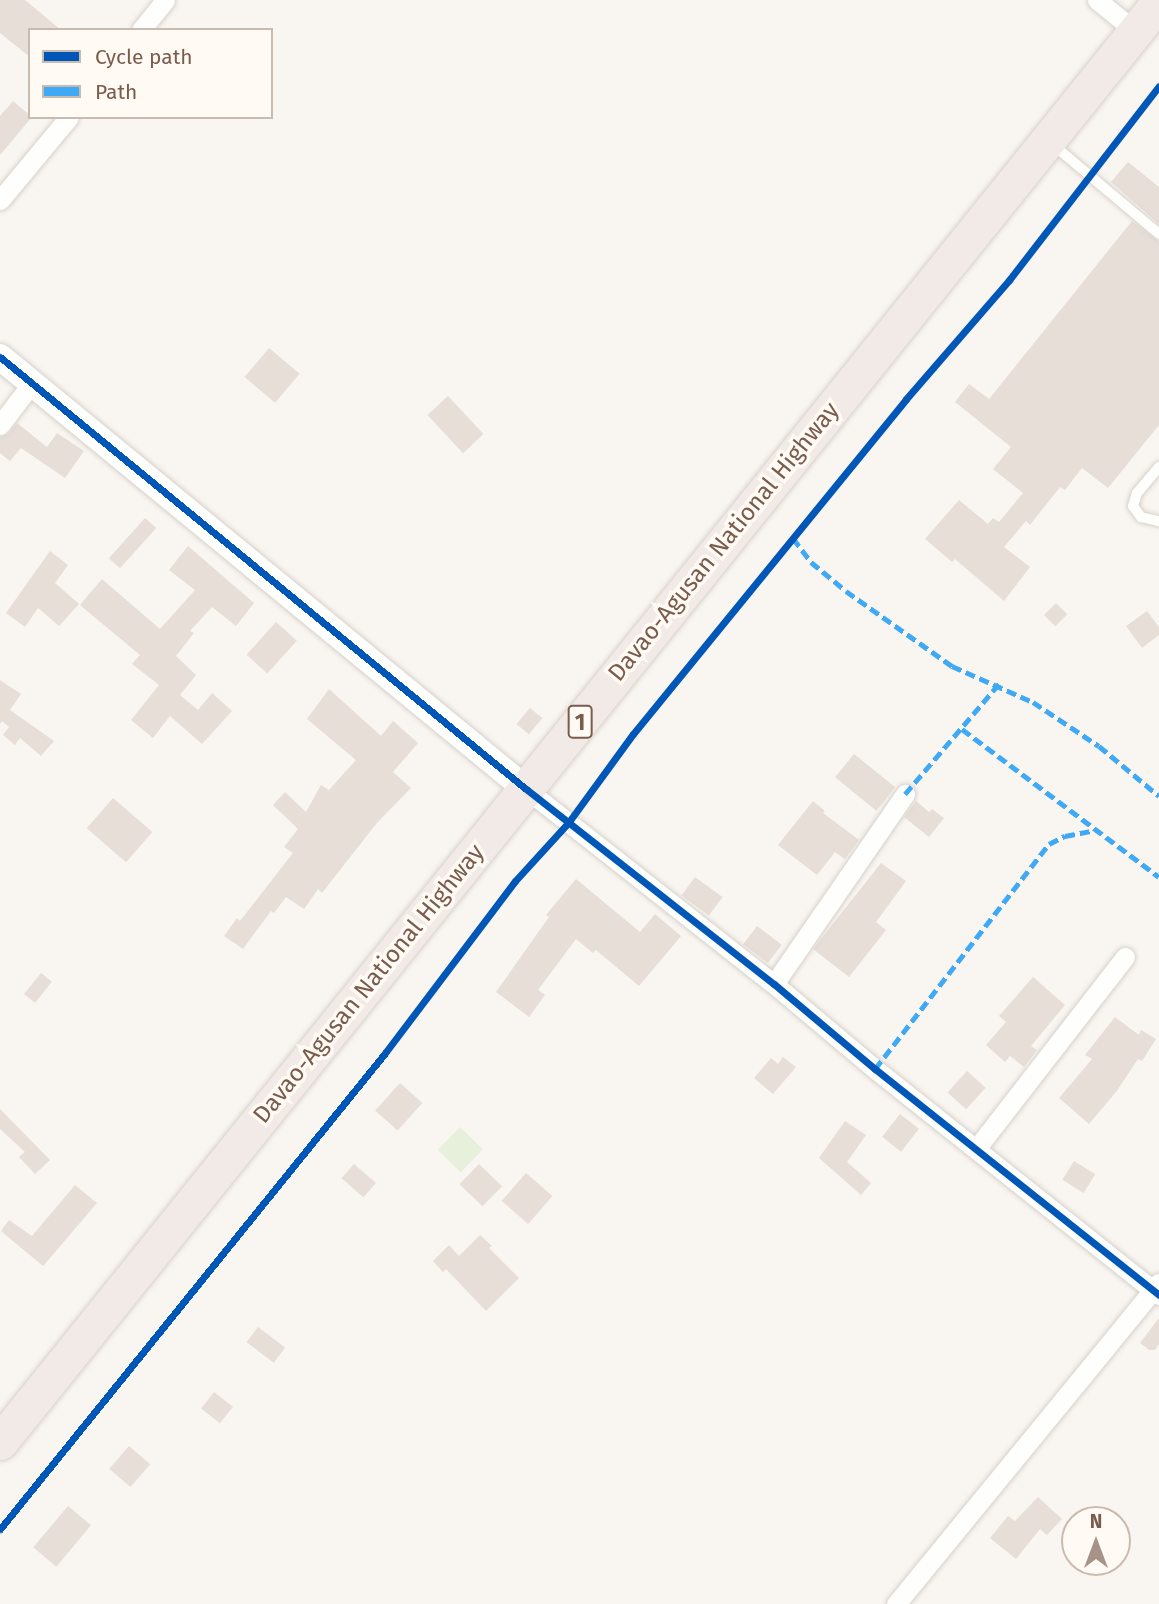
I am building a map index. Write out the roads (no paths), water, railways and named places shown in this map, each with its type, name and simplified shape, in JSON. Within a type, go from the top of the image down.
[{"type":"highway","name":"Davao-Agusan National Highway","points":[[0,1442],[1159,2]]},
{"type":"street","points":[[143,28],[165,0]]},
{"type":"street","points":[[1097,0],[1135,32]]},
{"type":"street","points":[[0,200],[67,119]]},
{"type":"street","points":[[0,357],[526,789],[775,984],[976,1149],[1157,1289],[1067,1392],[896,1604]]},
{"type":"street","points":[[0,425],[32,383]]},
{"type":"street","points":[[775,984],[905,794]]},
{"type":"street","points":[[976,1149],[1125,957]]},
{"type":"lane","points":[[1048,141],[1159,234]]},
{"type":"lane","points":[[1159,467],[1137,493],[1133,506],[1141,517],[1159,522]]}]
